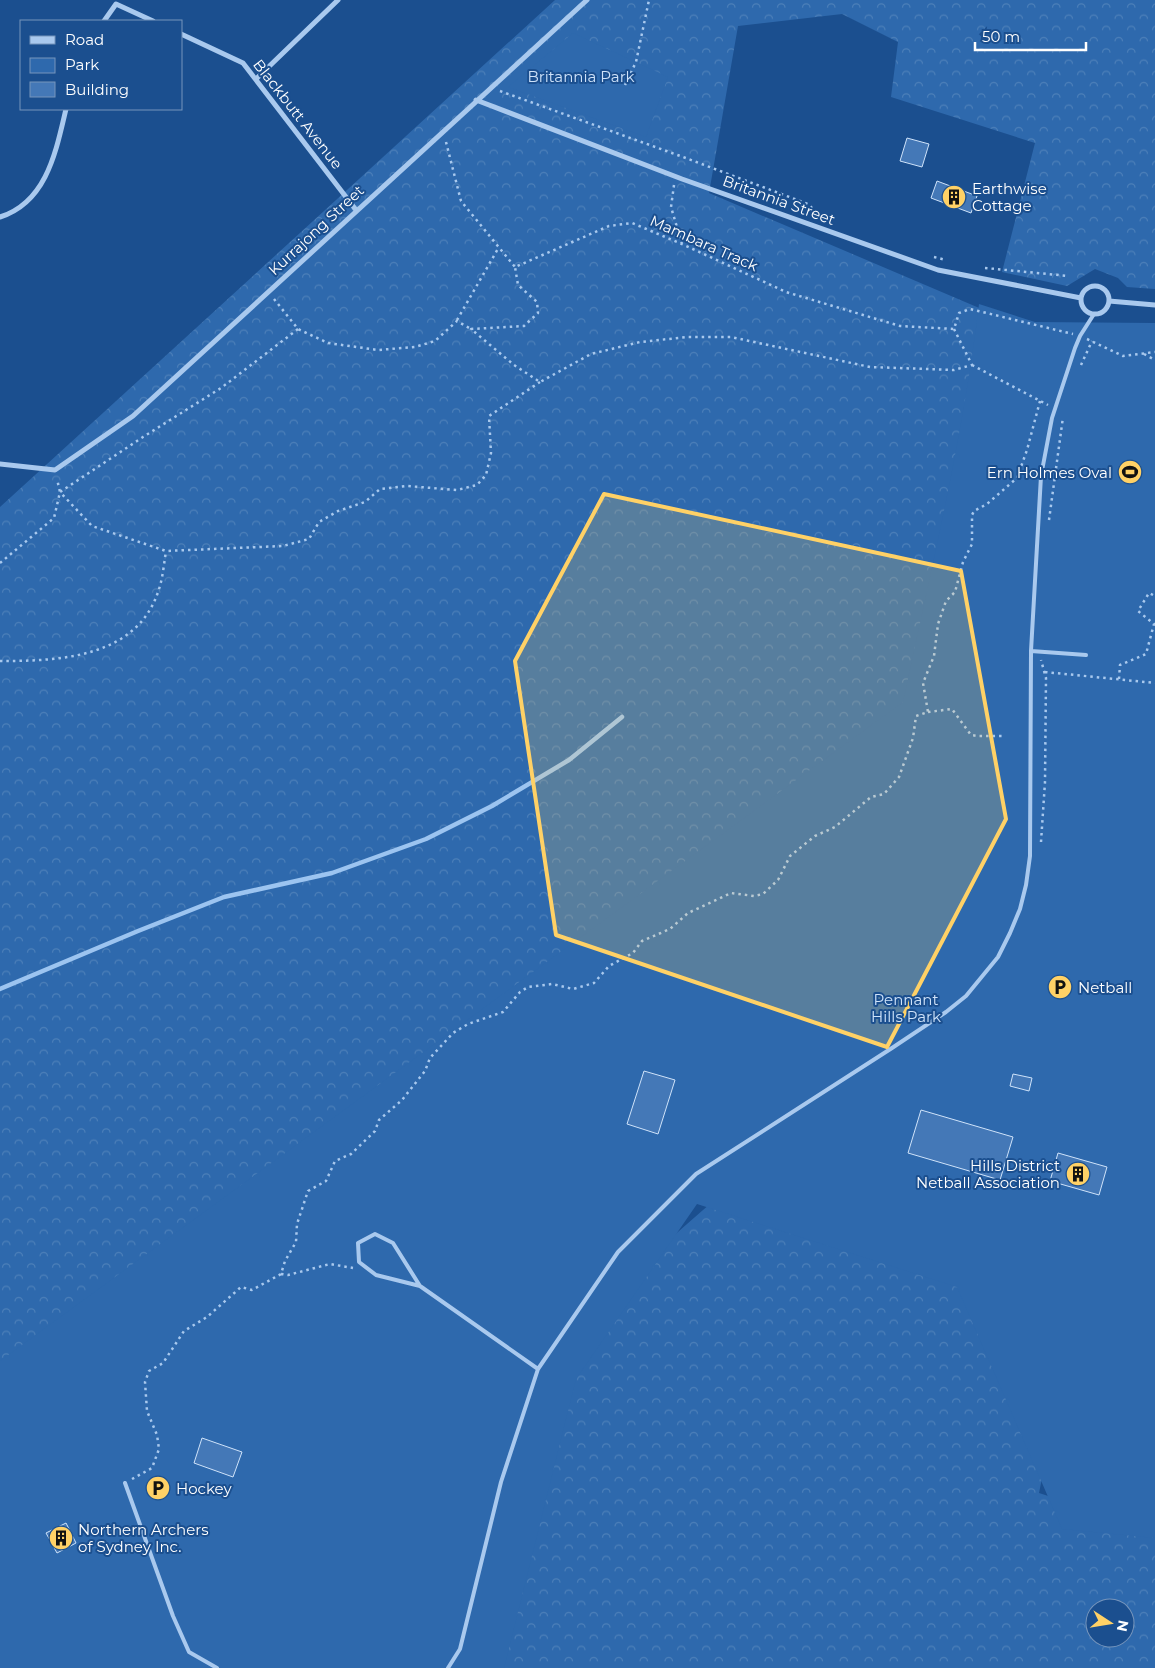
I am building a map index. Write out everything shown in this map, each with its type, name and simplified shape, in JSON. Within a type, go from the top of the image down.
[{"type":"street","points":[[256,78],[338,0]]},
{"type":"street","name":"Kurrajong Street","points":[[54,470],[133,416],[587,0]]},
{"type":"street","points":[[105,20],[116,2],[151,20]]},
{"type":"street","name":"Blackbutt Avenue","points":[[182,34],[243,63],[356,210]]},
{"type":"street","name":"Britannia Street","points":[[476,100],[676,176],[938,270],[1080,298]]},
{"type":"street","points":[[0,218],[18,209],[34,195],[46,178],[66,110]]},
{"type":"street","points":[[1096,286],[1105,291],[1109,301],[1104,310],[1094,314],[1086,311],[1080,302],[1080,298],[1086,288],[1096,286]]},
{"type":"street","points":[[1109,301],[1155,305]]},
{"type":"street","points":[[0,464],[54,470]]},
{"type":"lane","points":[[448,1668],[460,1649],[502,1482],[538,1369],[618,1252],[696,1174],[946,1012],[966,996],[998,957],[1020,909],[1030,856],[1031,651],[1041,476],[1055,410],[1080,336],[1094,314]]},
{"type":"lane","points":[[1031,651],[1086,655]]},
{"type":"lane","points":[[420,1286],[393,1243],[374,1234],[358,1243],[360,1262],[376,1276],[420,1286],[538,1369]]},
{"type":"lane","points":[[125,1483],[173,1616],[189,1652],[218,1668]]},
{"type":"path","points":[[625,85],[636,62],[648,0]]},
{"type":"path","points":[[491,88],[683,156],[808,204],[822,218]]},
{"type":"path","points":[[443,130],[461,200],[515,267],[518,285],[537,302],[538,314],[524,326],[471,329]]},
{"type":"path","points":[[676,176],[671,207],[682,244]]},
{"type":"path","name":"Mambara Track","points":[[515,267],[609,226],[632,223],[786,292],[900,326],[954,329]]},
{"type":"path","points":[[268,292],[298,329],[328,343],[378,350],[415,347],[435,341],[457,322],[499,247]]},
{"type":"path","points":[[928,255],[946,260]]},
{"type":"path","points":[[983,268],[1068,276]]},
{"type":"path","points":[[1055,410],[972,365],[954,329],[959,313],[970,309],[1080,336],[1123,356],[1155,352]]},
{"type":"path","points":[[457,322],[471,329],[514,365],[540,382]]},
{"type":"path","points":[[0,563],[54,518],[60,492],[143,436],[221,388],[298,329]]},
{"type":"path","points":[[54,470],[60,492],[92,526],[166,551],[284,546],[309,540],[319,522],[338,511],[365,502],[380,489],[407,486],[457,490],[477,485],[486,475],[491,453],[489,416],[540,382],[591,354],[640,342],[688,337],[731,337],[870,367],[954,370],[972,365]]},
{"type":"path","points":[[1080,365],[1092,341]]},
{"type":"path","points":[[1142,353],[1155,360]]},
{"type":"path","points":[[928,712],[923,683],[934,656],[938,624],[946,601],[955,592],[963,562],[972,544],[972,515],[974,511],[987,504],[1017,478],[1027,450],[1040,401]]},
{"type":"path","points":[[1049,526],[1064,414]]},
{"type":"path","points":[[0,661],[44,661],[95,652],[129,634],[147,614],[159,589],[166,551]]},
{"type":"path","points":[[1119,679],[1120,665],[1146,654],[1154,624],[1138,611],[1149,593],[1155,596]]},
{"type":"path","points":[[1040,849],[1045,782],[1046,678],[1041,659],[1042,652]]},
{"type":"path","points":[[1045,672],[1155,683]]},
{"type":"path","points":[[281,1274],[285,1260],[296,1242],[297,1224],[308,1192],[326,1181],[335,1161],[351,1154],[376,1131],[379,1120],[402,1100],[425,1071],[430,1058],[453,1033],[468,1024],[503,1012],[520,992],[528,987],[552,984],[573,990],[594,983],[610,966],[633,953],[642,941],[670,929],[688,914],[731,892],[754,896],[763,894],[778,880],[790,856],[815,836],[835,827],[871,798],[884,794],[899,776],[914,738],[916,716],[928,712],[952,709],[971,735],[1002,736]]},
{"type":"path","points":[[125,1483],[152,1468],[159,1449],[157,1435],[147,1411],[144,1382],[149,1371],[163,1363],[184,1331],[207,1317],[241,1287],[252,1290],[281,1274],[288,1275],[330,1264],[369,1270]]},
{"type":"highlighted area","points":[[604,494],[961,571],[1006,819],[887,1047],[556,935],[515,661]]},
{"type":"green space","points":[[555,0],[1155,0],[1155,289],[1127,287],[1118,278],[1095,269],[1067,286],[1002,272],[1035,143],[891,97],[898,42],[842,14],[738,26],[709,193],[1057,341],[959,724],[0,1463],[0,507]]},
{"type":"green space","name":"Britannia Park","points":[[573,33],[668,77],[646,137],[508,87]]},
{"type":"green space","name":"Pennant Hills Park","points":[[979,304],[1035,322],[1155,323],[1155,1538],[1062,1529],[957,1287],[697,1204],[576,1379],[504,1668],[0,1668],[0,1361],[903,702],[955,454]]},
{"type":"green space","points":[[814,1113],[1072,1328],[1039,1493],[1155,1531],[1155,1668],[418,1668],[517,1417],[671,1238]]},
{"type":"building","points":[[907,138],[929,144],[922,167],[900,161]]},
{"type":"building","name":"Earthwise Cottage","points":[[937,181],[977,196],[971,213],[931,198]]},
{"type":"building","points":[[644,1071],[675,1080],[658,1134],[627,1124]]},
{"type":"building","points":[[1013,1074],[1032,1078],[1029,1091],[1010,1086]]},
{"type":"building","points":[[921,1110],[1013,1137],[1000,1180],[908,1153]]},
{"type":"building","name":"Hills District Netball Association","points":[[1058,1153],[1107,1167],[1099,1195],[1050,1181]]},
{"type":"building","points":[[202,1438],[242,1452],[233,1477],[194,1463]]},
{"type":"building","name":"Northern Archers of Sydney Inc.","points":[[66,1523],[76,1543],[57,1553],[46,1533]]},
{"type":"waterway","points":[[0,989],[224,897],[332,873],[426,839],[492,806],[569,760],[622,717]]},
{"type":"place","name":"Earthwise Cottage","points":[[954,197]]},
{"type":"place","name":"Ern Holmes Oval","points":[[1130,472]]},
{"type":"place","name":"Netball","points":[[1060,987]]},
{"type":"place","name":"Hills District Netball Association","points":[[1078,1174]]},
{"type":"place","name":"Hockey","points":[[158,1488]]},
{"type":"place","name":"Northern Archers of Sydney Inc.","points":[[61,1538]]}]
